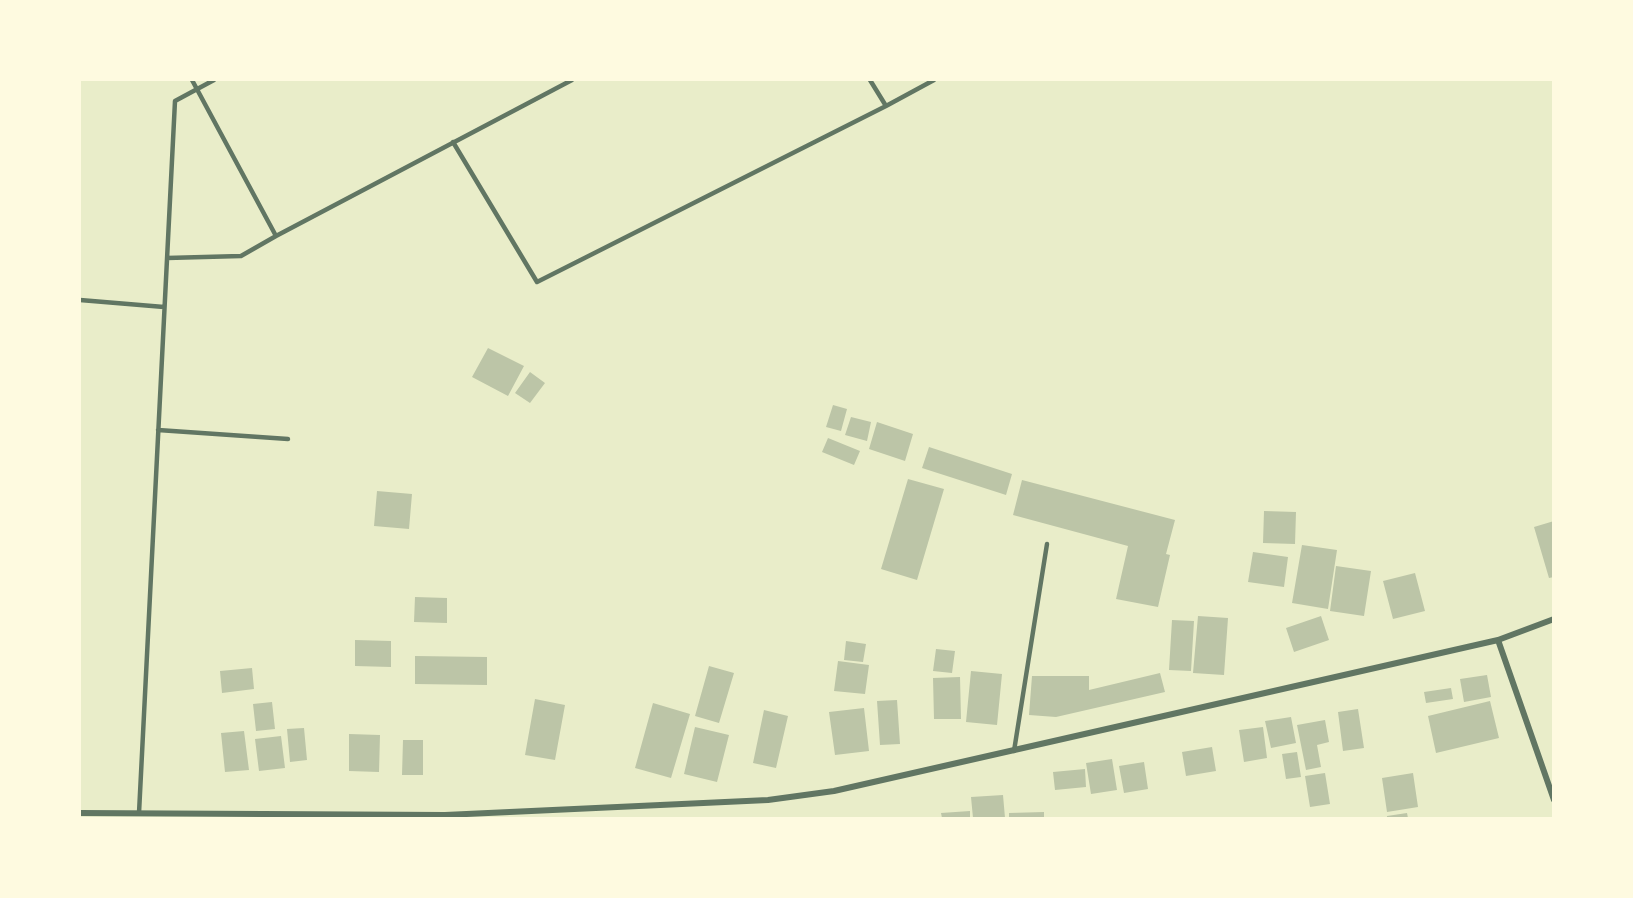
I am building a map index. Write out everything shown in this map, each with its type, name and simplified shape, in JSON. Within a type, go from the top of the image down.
[{"type":"street","points":[[80,813],[445,815],[768,800],[834,791],[1498,640],[1554,619]]},
{"type":"street","points":[[1498,640],[1554,800]]},
{"type":"lane","points":[[192,80],[276,236]]},
{"type":"lane","points":[[139,813],[175,101],[213,80]]},
{"type":"lane","points":[[167,258],[241,256],[572,80]]},
{"type":"lane","points":[[870,80],[886,106]]},
{"type":"lane","points":[[453,142],[537,282],[934,80]]},
{"type":"lane","points":[[80,300],[164,307]]},
{"type":"lane","points":[[158,430],[288,439]]},
{"type":"lane","points":[[1014,751],[1047,544]]},
{"type":"building","points":[[488,348],[524,366],[508,396],[472,377]]},
{"type":"building","points":[[530,372],[545,383],[530,403],[515,393]]},
{"type":"building","points":[[833,405],[847,409],[841,431],[826,427]]},
{"type":"building","points":[[851,417],[871,422],[867,441],[845,435]]},
{"type":"building","points":[[877,422],[913,434],[905,461],[869,449]]},
{"type":"building","points":[[828,438],[860,451],[854,465],[822,452]]},
{"type":"building","points":[[929,447],[1012,474],[1006,495],[922,468]]},
{"type":"building","points":[[908,479],[944,489],[917,580],[881,569]]},
{"type":"building","points":[[1022,480],[1175,520],[1166,554],[1170,555],[1158,607],[1116,599],[1128,546],[1013,515]]},
{"type":"building","points":[[377,491],[412,494],[409,529],[374,526]]},
{"type":"building","points":[[1264,511],[1296,512],[1295,544],[1263,543]]},
{"type":"building","points":[[1554,521],[1554,577],[1549,578],[1534,527]]},
{"type":"building","points":[[1302,545],[1337,550],[1328,609],[1292,603]]},
{"type":"building","points":[[1253,552],[1288,557],[1284,587],[1248,582]]},
{"type":"building","points":[[1336,566],[1371,571],[1364,616],[1330,611]]},
{"type":"building","points":[[1415,573],[1425,611],[1393,619],[1383,581]]},
{"type":"building","points":[[415,597],[447,598],[447,623],[414,622]]},
{"type":"building","points":[[1198,616],[1228,618],[1224,675],[1193,673]]},
{"type":"building","points":[[1321,616],[1329,640],[1294,652],[1286,628]]},
{"type":"building","points":[[1172,620],[1194,621],[1191,671],[1169,670]]},
{"type":"building","points":[[355,640],[391,641],[391,667],[355,666]]},
{"type":"building","points":[[846,641],[866,644],[863,662],[844,660]]},
{"type":"building","points":[[936,649],[955,651],[952,673],[933,671]]},
{"type":"building","points":[[415,656],[487,657],[487,685],[415,684]]},
{"type":"building","points":[[838,661],[869,665],[865,694],[834,691]]},
{"type":"building","points":[[709,666],[734,673],[719,723],[695,716]]},
{"type":"building","points":[[252,668],[254,689],[222,693],[220,671]]},
{"type":"building","points":[[971,671],[1002,674],[997,725],[966,722]]},
{"type":"building","points":[[1160,673],[1165,692],[1056,717],[1029,715],[1032,676],[1089,676],[1089,690]]},
{"type":"building","points":[[1487,675],[1491,697],[1464,702],[1460,679]]},
{"type":"building","points":[[960,677],[961,719],[934,719],[933,678]]},
{"type":"building","points":[[1451,688],[1453,699],[1426,703],[1424,692]]},
{"type":"building","points":[[535,699],[565,705],[555,760],[525,755]]},
{"type":"building","points":[[897,700],[900,744],[880,745],[877,701]]},
{"type":"building","points":[[1490,701],[1499,738],[1436,753],[1428,716]]},
{"type":"building","points":[[272,702],[275,729],[256,731],[253,704]]},
{"type":"building","points":[[653,703],[690,714],[671,778],[635,768]]},
{"type":"building","points":[[864,708],[869,751],[835,755],[829,712]]},
{"type":"building","points":[[1358,709],[1364,748],[1343,751],[1338,712]]},
{"type":"building","points":[[764,710],[788,716],[776,768],[753,763]]},
{"type":"building","points":[[1291,717],[1296,743],[1271,748],[1265,721]]},
{"type":"building","points":[[1325,720],[1329,742],[1317,745],[1321,767],[1306,770],[1297,725]]},
{"type":"building","points":[[695,727],[729,735],[717,782],[684,774]]},
{"type":"building","points":[[1263,727],[1267,758],[1244,762],[1239,730]]},
{"type":"building","points":[[304,728],[307,760],[290,762],[287,729]]},
{"type":"building","points":[[244,731],[249,770],[225,772],[221,733]]},
{"type":"building","points":[[349,734],[380,735],[379,772],[349,771]]},
{"type":"building","points":[[281,736],[285,768],[259,771],[255,739]]},
{"type":"building","points":[[403,740],[423,740],[423,775],[402,775]]},
{"type":"building","points":[[1212,747],[1216,771],[1186,776],[1182,752]]},
{"type":"building","points":[[1297,752],[1301,777],[1286,779],[1282,754]]},
{"type":"building","points":[[1112,759],[1117,790],[1091,794],[1086,763]]},
{"type":"building","points":[[1144,762],[1148,789],[1124,793],[1119,766]]},
{"type":"building","points":[[1085,769],[1086,787],[1055,790],[1053,772]]},
{"type":"building","points":[[1325,773],[1330,804],[1310,807],[1305,776]]},
{"type":"building","points":[[1413,773],[1418,807],[1387,812],[1382,778]]},
{"type":"building","points":[[1003,795],[1005,818],[973,818],[971,797]]},
{"type":"building","points":[[970,811],[970,818],[942,818],[941,813]]},
{"type":"building","points":[[1044,812],[1044,818],[1009,818],[1009,813]]},
{"type":"building","points":[[1407,813],[1408,818],[1387,818],[1387,816]]}]
